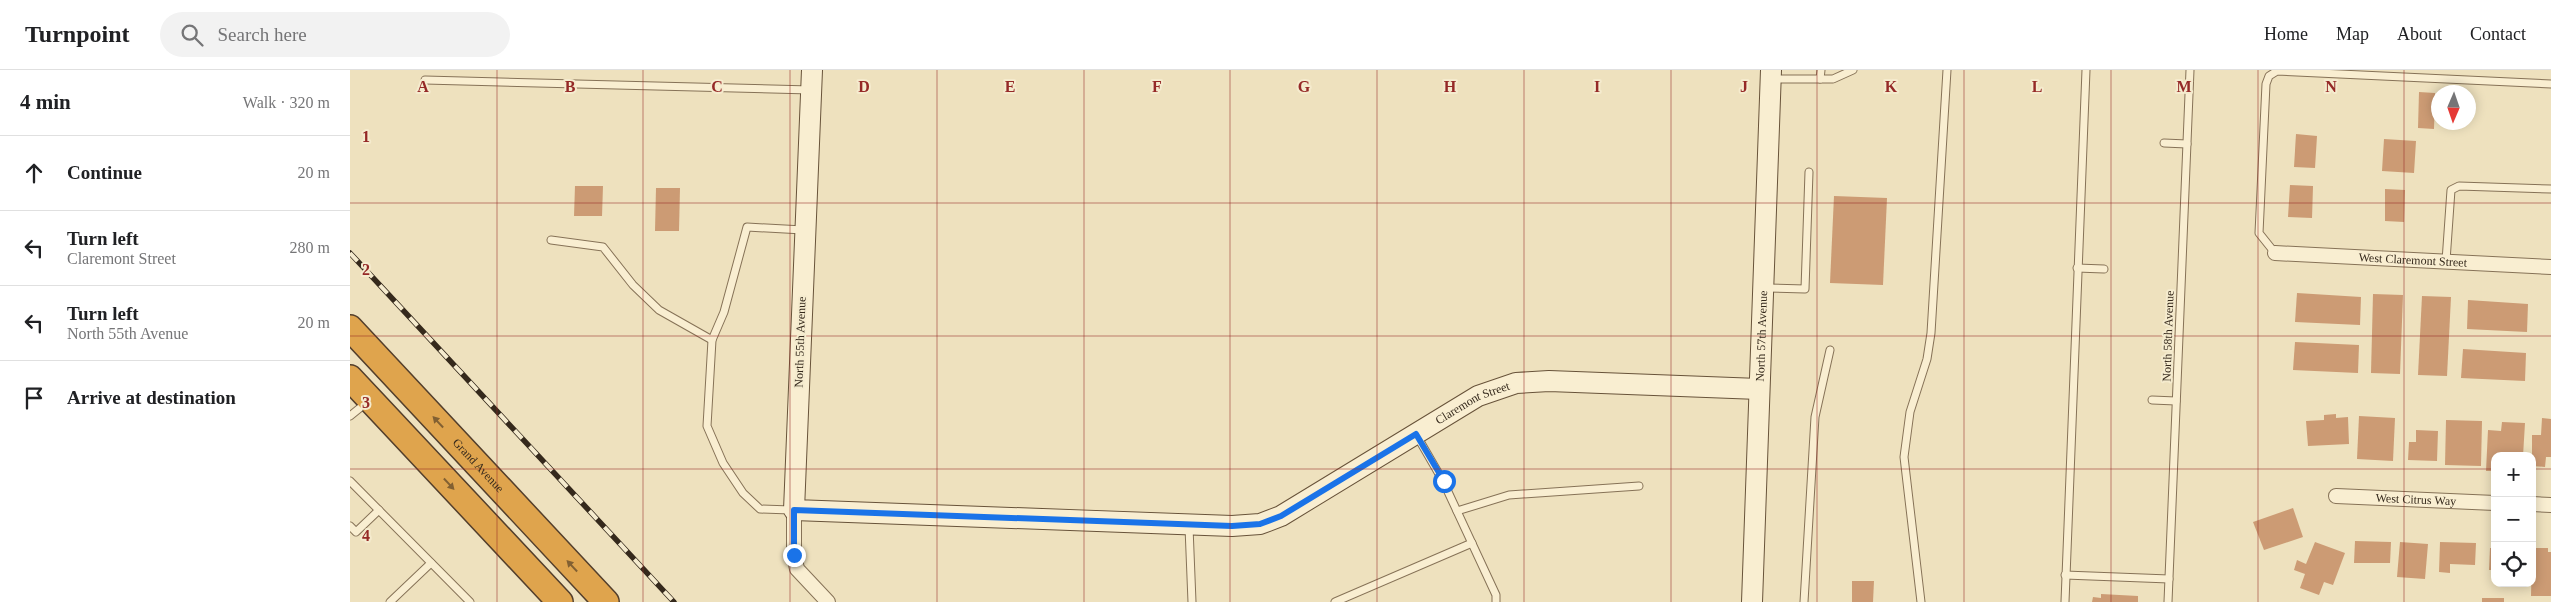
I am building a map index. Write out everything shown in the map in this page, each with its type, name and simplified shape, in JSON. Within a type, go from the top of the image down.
[{"type":"highway","name":"Grand Avenue","points":[[350,328],[362,351],[606,602]]},
{"type":"highway","points":[[350,378],[560,602]]},
{"type":"street","name":"North 55th Avenue","points":[[812,70],[804,230],[794,555],[796,569],[828,602]]},
{"type":"street","name":"North 57th Avenue","points":[[1752,602],[1771,74]]},
{"type":"street","name":"West Claremont Street","points":[[2275,253],[2551,267]]},
{"type":"street","name":"Claremont Street","points":[[794,510],[1232,526],[1260,524],[1281,516],[1478,396],[1516,383],[1549,381],[1759,389]]},
{"type":"street","name":"West Citrus Way","points":[[2336,496],[2491,503]]},
{"type":"street","points":[[2536,504],[2551,505]]},
{"type":"lane","points":[[1820,79],[1821,70]]},
{"type":"lane","points":[[1771,74],[1833,79],[1853,70]]},
{"type":"lane","points":[[1921,602],[1904,457],[1910,412],[1928,359],[1931,333],[1947,70]]},
{"type":"lane","points":[[2064,602],[2086,70]]},
{"type":"lane","name":"North 58th Avenue","points":[[2168,602],[2190,70]]},
{"type":"lane","points":[[2275,253],[2259,232],[2266,84],[2269,76],[2277,71],[2551,84]]},
{"type":"lane","points":[[425,80],[811,90]]},
{"type":"lane","points":[[2164,143],[2187,144]]},
{"type":"lane","points":[[1763,288],[1805,289],[1809,172]]},
{"type":"lane","points":[[2446,261],[2451,190],[2459,186],[2551,189]]},
{"type":"lane","points":[[794,510],[760,509],[743,493],[723,463],[707,426],[712,340],[724,312],[747,227],[804,230]]},
{"type":"lane","points":[[551,240],[603,247],[633,285],[658,310],[712,340]]},
{"type":"lane","points":[[2077,268],[2104,269]]},
{"type":"lane","points":[[1804,602],[1815,417],[1830,350]]},
{"type":"lane","points":[[350,416],[370,399]]},
{"type":"lane","points":[[2152,400],[2176,400]]},
{"type":"lane","points":[[1416,434],[1444,481],[1496,595],[1496,602]]},
{"type":"lane","points":[[350,481],[470,602]]},
{"type":"lane","points":[[1457,511],[1509,495],[1639,486]]},
{"type":"lane","points":[[350,526],[356,532],[379,510]]},
{"type":"lane","points":[[1189,524],[1192,602]]},
{"type":"lane","points":[[1335,602],[1472,543]]},
{"type":"lane","points":[[390,602],[431,562]]},
{"type":"lane","points":[[2065,575],[2169,580]]},
{"type":"building","points":[[2419,92],[2431,93],[2431,129],[2418,128]]},
{"type":"building","points":[[2296,134],[2317,136],[2315,168],[2294,167]]},
{"type":"building","points":[[2384,139],[2416,141],[2414,173],[2382,171]]},
{"type":"building","points":[[2290,185],[2313,186],[2312,218],[2288,217]]},
{"type":"building","points":[[575,186],[603,186],[602,216],[574,216]]},
{"type":"building","points":[[656,188],[680,188],[679,231],[655,231]]},
{"type":"building","points":[[2385,189],[2405,190],[2404,222],[2385,221]]},
{"type":"building","points":[[1834,196],[1887,198],[1883,285],[1830,283]]},
{"type":"building","points":[[2297,293],[2361,297],[2360,325],[2295,322]]},
{"type":"building","points":[[2373,294],[2403,295],[2400,374],[2371,373]]},
{"type":"building","points":[[2422,296],[2451,297],[2447,376],[2418,375]]},
{"type":"building","points":[[2468,300],[2528,304],[2527,332],[2467,329]]},
{"type":"building","points":[[2295,342],[2359,345],[2358,373],[2293,370]]},
{"type":"building","points":[[2463,349],[2526,353],[2525,381],[2461,378]]},
{"type":"building","points":[[2336,414],[2336,418],[2348,417],[2349,444],[2308,446],[2306,421],[2324,420],[2324,415]]},
{"type":"building","points":[[2359,416],[2395,418],[2393,461],[2357,459]]},
{"type":"building","points":[[2542,418],[2551,419],[2551,457],[2546,457],[2545,467],[2536,466],[2536,452],[2532,452],[2532,435],[2541,435]]},
{"type":"building","points":[[2446,420],[2482,421],[2481,466],[2445,465]]},
{"type":"building","points":[[2502,422],[2525,423],[2523,452],[2491,452],[2491,471],[2486,471],[2488,430],[2501,431]]},
{"type":"building","points":[[2416,430],[2438,431],[2437,461],[2408,460],[2409,442],[2416,442]]},
{"type":"building","points":[[2293,508],[2303,537],[2264,550],[2253,522]]},
{"type":"building","points":[[2355,541],[2391,542],[2390,563],[2354,563]]},
{"type":"building","points":[[2315,542],[2345,553],[2333,585],[2324,582],[2319,595],[2300,588],[2305,574],[2294,570],[2297,560],[2306,564]]},
{"type":"building","points":[[2400,542],[2428,544],[2425,579],[2397,577]]},
{"type":"building","points":[[2440,542],[2476,543],[2475,565],[2450,564],[2450,573],[2439,572]]},
{"type":"building","points":[[2490,548],[2491,548],[2491,570],[2489,570]]},
{"type":"building","points":[[2536,548],[2548,548],[2548,552],[2551,552],[2551,596],[2531,596],[2531,587],[2536,587]]},
{"type":"building","points":[[1852,581],[1874,581],[1873,602],[1852,602]]},
{"type":"building","points":[[2101,594],[2138,596],[2138,602],[2092,602],[2093,597],[2101,598]]},
{"type":"building","points":[[2482,598],[2504,598],[2504,602],[2482,602]]},
{"type":"railway","points":[[350,253],[674,602]]},
{"type":"route","points":[[794,555],[794,510],[1232,526],[1260,524],[1281,516],[1416,434],[1444,481]]}]
